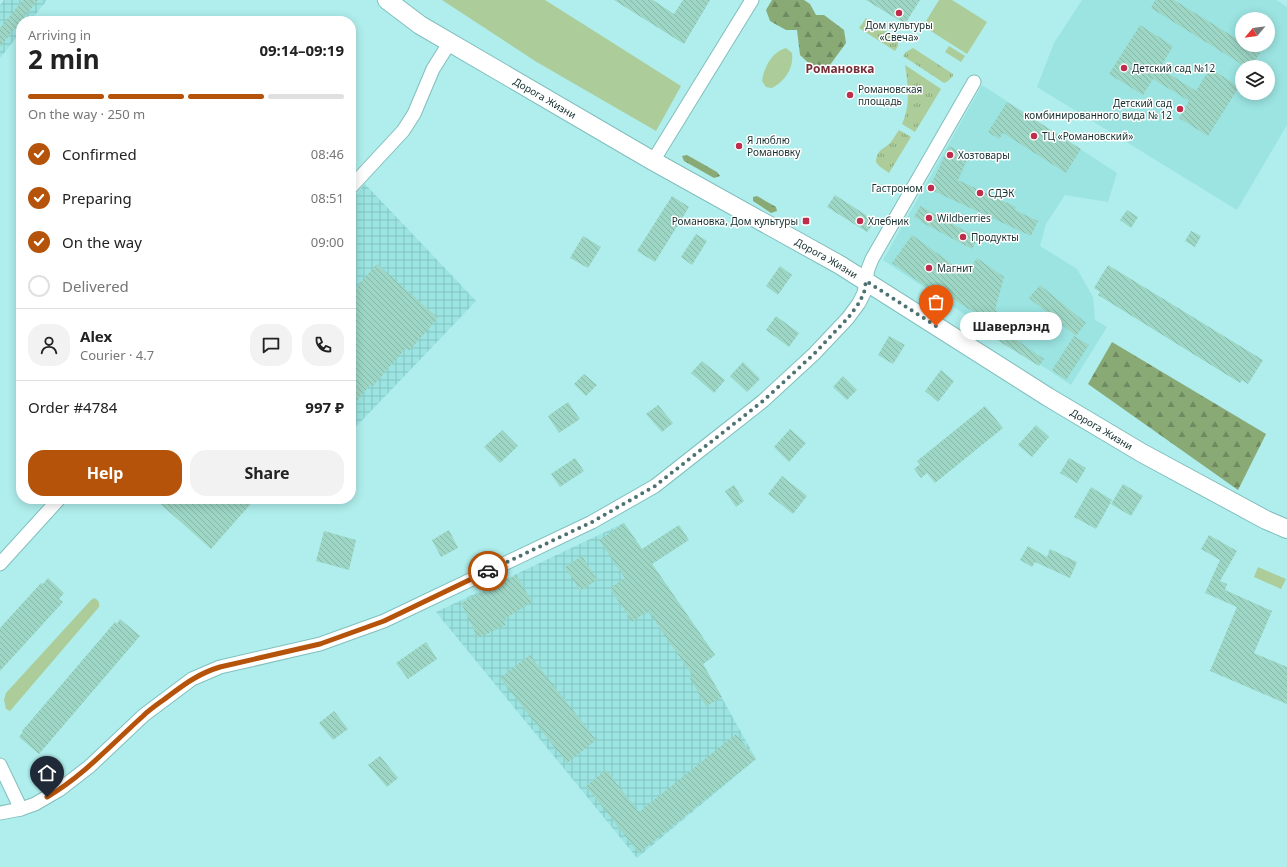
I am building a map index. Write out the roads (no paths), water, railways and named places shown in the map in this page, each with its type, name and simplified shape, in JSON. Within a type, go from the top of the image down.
[{"type":"main road","name":"Дорога Жизни","points":[[387,0],[420,24],[653,161],[840,265],[1048,397],[1142,453],[1266,520],[1287,529]]},
{"type":"street","points":[[653,161],[752,0]]},
{"type":"street","points":[[356,182],[403,131],[414,114],[433,70],[450,42]]},
{"type":"street","points":[[0,813],[21,809],[35,804],[59,790],[90,766],[144,714],[192,679],[210,670],[320,644],[384,621],[592,522],[655,486],[763,401],[814,354],[848,318],[864,293],[868,269],[872,259],[974,82]]},
{"type":"street","points":[[0,564],[54,504]]},
{"type":"street","points":[[0,765],[21,809]]},
{"type":"place","name":"Дом культуры «Свеча»","points":[[899,13]]},
{"type":"place","name":"Детский сад №12","points":[[1124,68]]},
{"type":"place","name":"Романовская площадь","points":[[850,95]]},
{"type":"place","name":"Детский сад комбинированного вида № 12","points":[[1180,109]]},
{"type":"place","name":"ТЦ «Романовский»","points":[[1034,136]]},
{"type":"place","name":"Я люблю Романовку","points":[[739,146]]},
{"type":"place","name":"Хозтовары","points":[[950,155]]},
{"type":"place","name":"Гастроном","points":[[931,188]]},
{"type":"place","name":"СДЭК","points":[[980,193]]},
{"type":"place","name":"Wildberries","points":[[929,218]]},
{"type":"place","name":"Романовка, Дом культуры","points":[[806,221]]},
{"type":"place","name":"Хлебник","points":[[860,221]]},
{"type":"place","name":"Продукты","points":[[963,237]]},
{"type":"place","name":"Магнит","points":[[929,268]]},
{"type":"place","name":"Шаверлэнд","points":[[936,326]]},
{"type":"district","name":"Романовка","points":[[840,69]]}]
